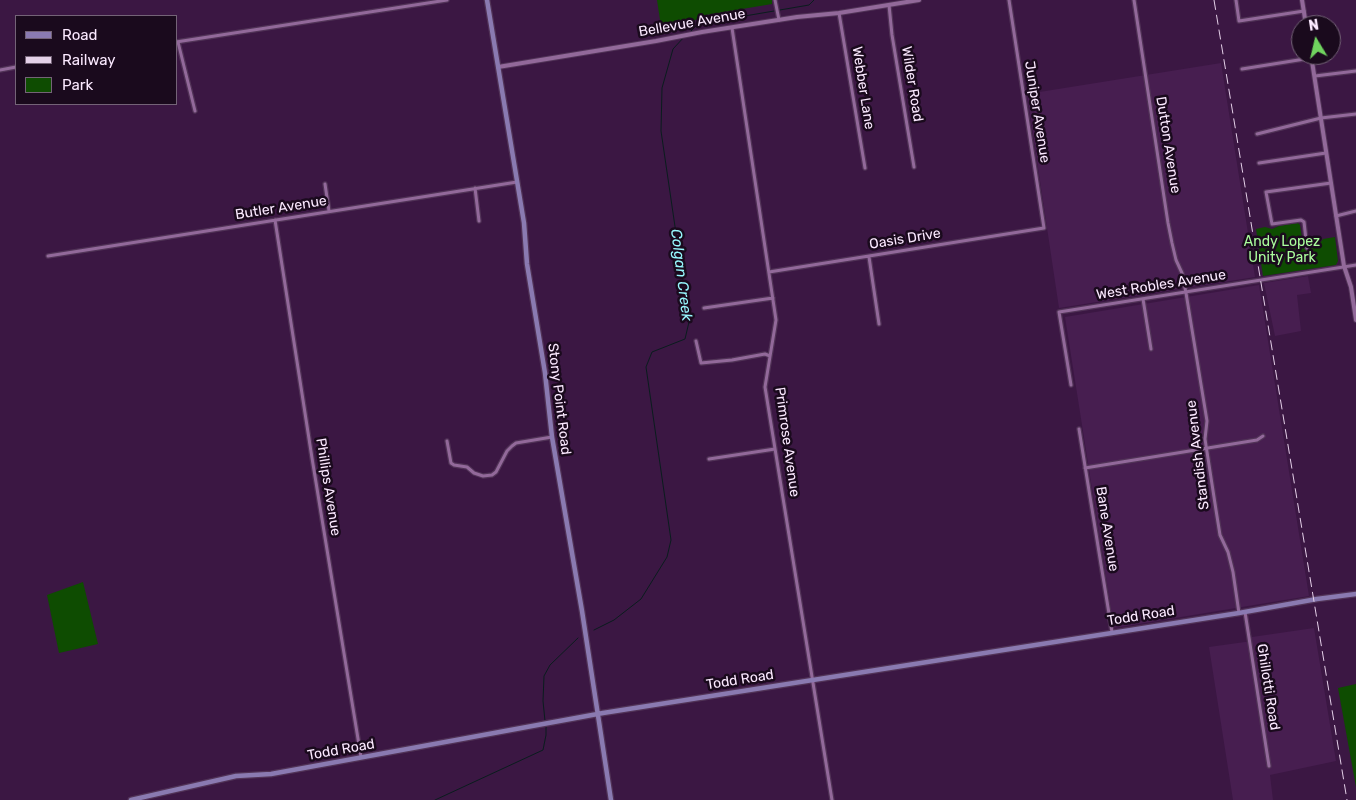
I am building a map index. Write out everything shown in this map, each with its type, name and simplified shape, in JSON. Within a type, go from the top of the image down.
[{"type":"main road","name":"Stony Point Road","points":[[487,0],[524,223],[527,264],[544,366],[552,437],[582,611],[611,800]]},
{"type":"main road","name":"Todd Road","points":[[131,800],[236,776],[271,774],[597,714],[1356,594]]},
{"type":"street","points":[[178,42],[447,0]]},
{"type":"street","points":[[775,0],[779,20]]},
{"type":"street","name":"Bellevue Avenue","points":[[498,67],[779,20],[839,13],[916,0]]},
{"type":"street","name":"Juniper Avenue","points":[[1008,0],[1044,228]]},
{"type":"street","name":"Dutton Avenue","points":[[1134,0],[1168,223],[1186,293]]},
{"type":"street","points":[[1236,0],[1239,21],[1304,11]]},
{"type":"street","points":[[1302,0],[1305,15]]},
{"type":"street","name":"Wilder Road","points":[[889,5],[892,35],[914,167]]},
{"type":"street","name":"Webber Lane","points":[[839,13],[865,168]]},
{"type":"street","name":"Primrose Avenue","points":[[732,28],[776,320],[766,387],[832,800]]},
{"type":"street","points":[[178,46],[195,111]]},
{"type":"street","points":[[1242,69],[1291,60]]},
{"type":"street","points":[[1313,65],[1344,266],[1351,287],[1356,320]]},
{"type":"street","points":[[0,70],[15,68]]},
{"type":"street","points":[[1315,76],[1356,71]]},
{"type":"street","points":[[1258,134],[1321,118],[1356,114]]},
{"type":"street","points":[[1259,163],[1326,153]]},
{"type":"street","name":"Butler Avenue","points":[[48,256],[517,182]]},
{"type":"street","points":[[1307,248],[1304,222],[1301,220],[1272,224],[1266,192],[1331,183]]},
{"type":"street","points":[[325,184],[329,211]]},
{"type":"street","points":[[475,188],[479,221]]},
{"type":"street","points":[[1336,216],[1356,211]]},
{"type":"street","name":"Phillips Avenue","points":[[275,220],[361,757]]},
{"type":"street","name":"Oasis Drive","points":[[769,272],[1044,228]]},
{"type":"street","points":[[869,257],[879,324]]},
{"type":"street","name":"West Robles Avenue","points":[[1071,385],[1059,312],[1186,293],[1310,270],[1356,265]]},
{"type":"street","name":"Standish Avenue","points":[[1186,293],[1207,421],[1206,448],[1220,535],[1228,552],[1242,612]]},
{"type":"street","points":[[704,308],[773,298]]},
{"type":"street","points":[[1143,299],[1151,348]]},
{"type":"street","points":[[696,341],[701,363],[766,354],[770,356]]},
{"type":"street","name":"Bane Avenue","points":[[1079,429],[1112,632]]},
{"type":"street","points":[[1085,468],[1257,440],[1263,436]]},
{"type":"street","points":[[447,441],[451,463],[467,467],[474,473],[483,476],[492,475],[496,472],[507,451],[516,443],[552,437]]},
{"type":"street","points":[[709,459],[775,449]]},
{"type":"street","name":"Ghillotti Road","points":[[1242,612],[1269,766]]},
{"type":"shaded area","points":[[1221,63],[1255,277],[1059,308],[1027,94]]},
{"type":"shaded area","points":[[1308,276],[1311,293],[1297,295],[1301,331],[1275,336],[1264,283]]},
{"type":"shaded area","points":[[1259,285],[1309,596],[1114,628],[1065,317]]},
{"type":"shaded area","points":[[1314,628],[1336,761],[1270,775],[1273,800],[1233,800],[1209,647],[1252,641],[1252,637]]},
{"type":"green space","points":[[657,0],[772,0],[772,4],[706,15],[689,23],[683,29],[662,33]]},
{"type":"green space","name":"Andy Lopez Unity Park","points":[[1298,223],[1305,247],[1319,244],[1323,239],[1335,237],[1338,261],[1336,265],[1263,276],[1256,229],[1265,227],[1272,229]]},
{"type":"green space","points":[[83,582],[98,644],[59,653],[47,595]]},
{"type":"green space","points":[[1356,684],[1356,787],[1338,688]]},
{"type":"waterway","name":"Colgan Creek","points":[[688,34],[698,24],[809,5],[814,0]]},
{"type":"waterway","name":"Colgan Creek","points":[[594,630],[614,620],[641,599],[667,557],[671,540],[646,367],[652,352],[685,339],[689,322],[661,131],[662,88],[673,49],[685,36]]},
{"type":"waterway","name":"Colgan Creek","points":[[545,721],[543,701],[544,676],[550,665],[578,638]]},
{"type":"waterway","name":"Colgan Creek","points":[[435,800],[543,750],[546,725]]},
{"type":"railway","points":[[1214,0],[1347,800]]}]
